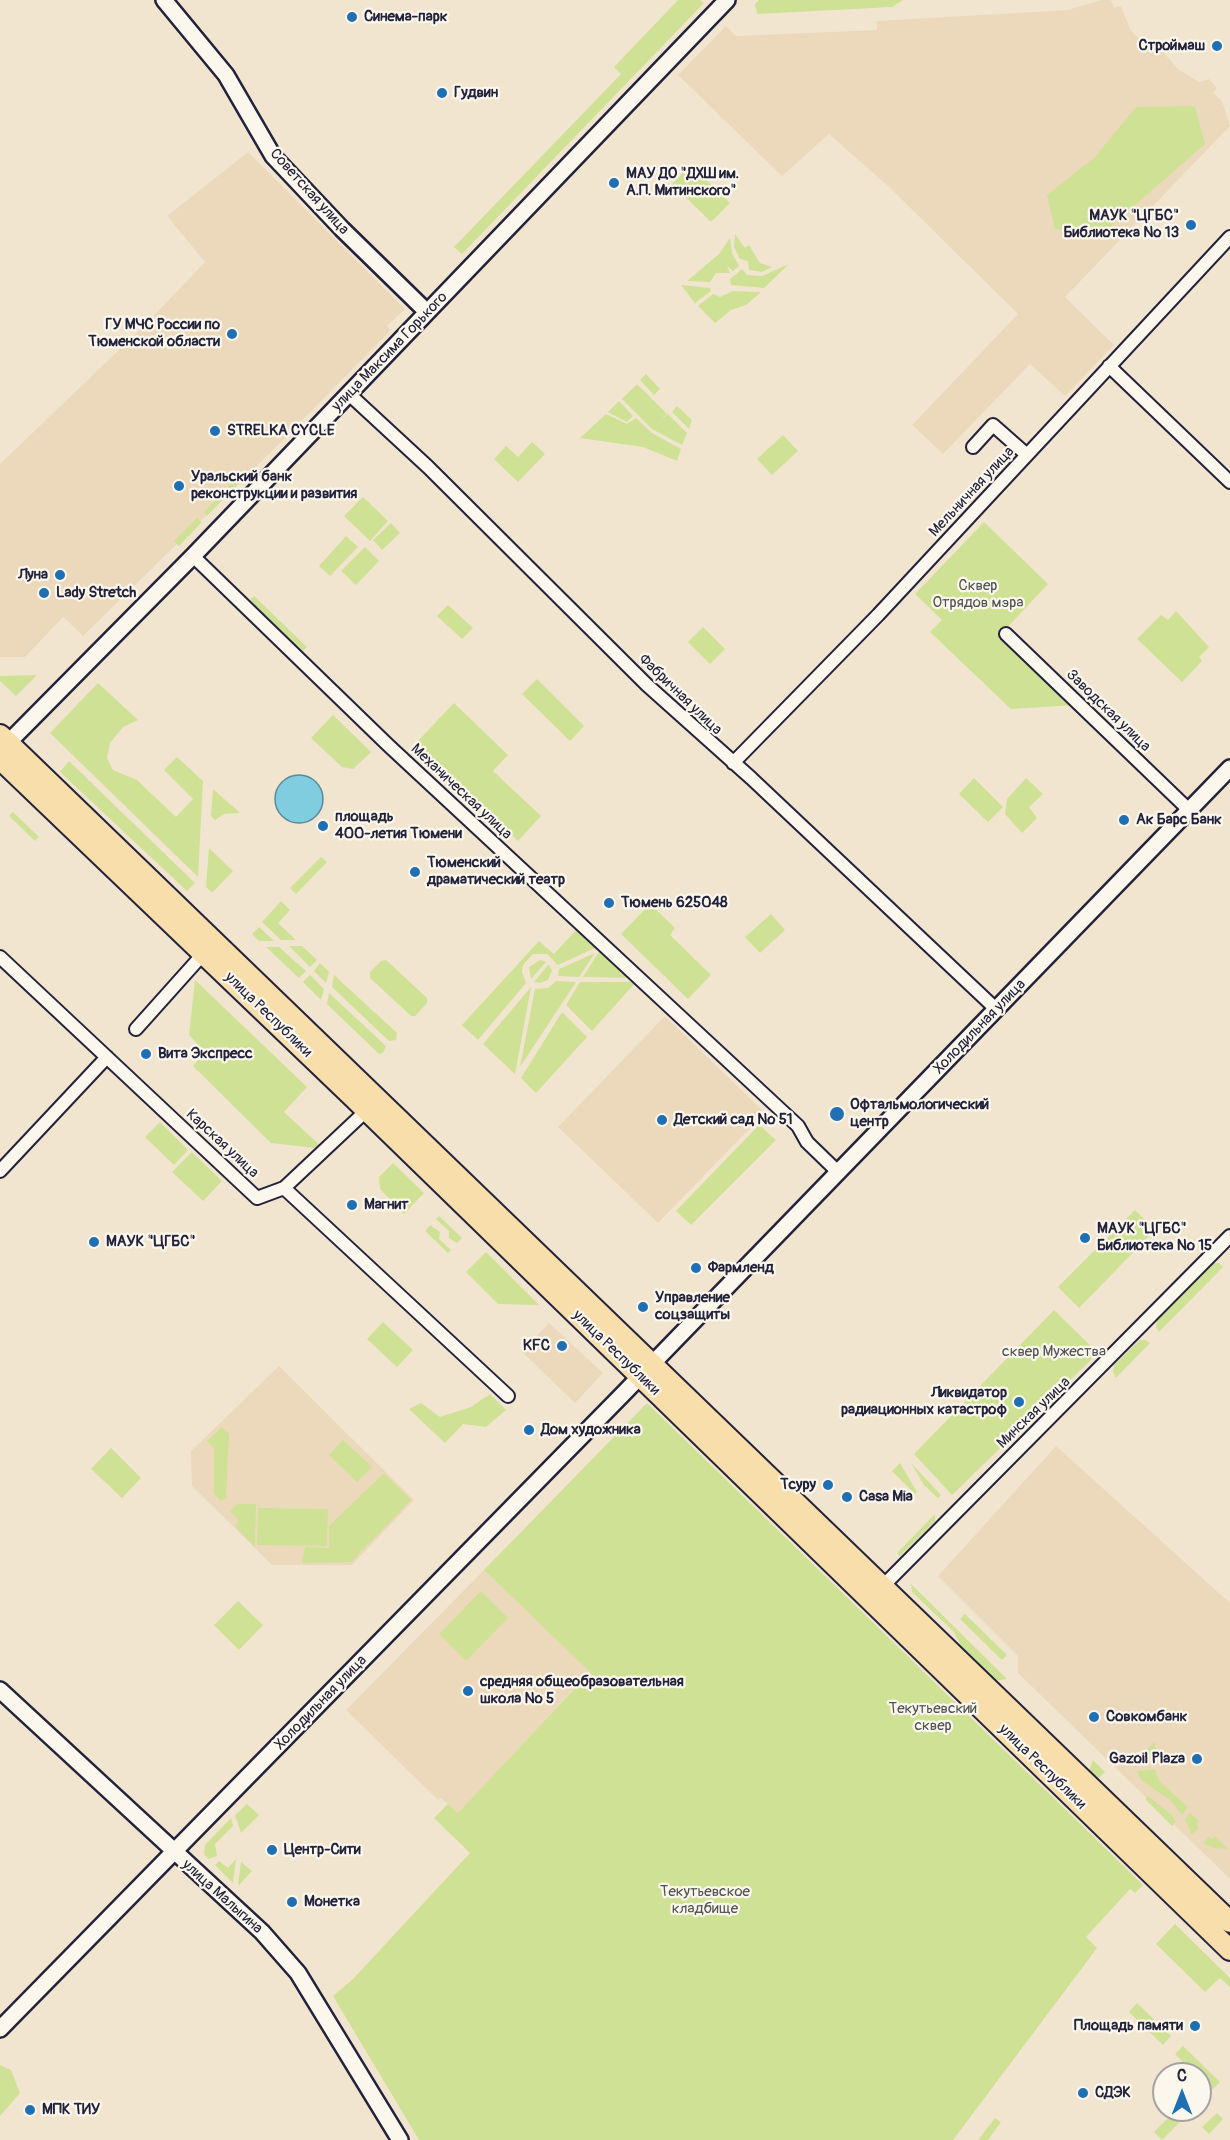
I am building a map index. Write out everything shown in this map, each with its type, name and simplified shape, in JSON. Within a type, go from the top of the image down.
[{"type":"main road","name":"улица Республики","points":[[2,747],[204,953],[367,1110],[884,1586],[1230,1922]]},
{"type":"main road","name":"улица Республики","points":[[2,747],[647,1370],[1230,1950]]},
{"type":"street","name":"Советская улица","points":[[166,1],[226,75],[273,156],[342,229],[427,312]]},
{"type":"street","name":"улица Максима Горького","points":[[2,747],[193,556],[723,1]]},
{"type":"street","name":"Мельничная улица","points":[[732,763],[878,615],[1230,237]]},
{"type":"street","points":[[1109,366],[1230,482]]},
{"type":"street","name":"Фабричная улица","points":[[349,394],[428,467],[655,693],[997,1010]]},
{"type":"street","points":[[973,447],[993,425],[1027,455]]},
{"type":"street","name":"Механическая улица","points":[[193,556],[388,745],[798,1126],[807,1142],[839,1173]]},
{"type":"street","name":"Заводская улица","points":[[1006,634],[1189,810]]},
{"type":"street","name":"Холодильная улица","points":[[0,2029],[647,1370],[1230,768]]},
{"type":"street","points":[[136,1029],[204,953]]},
{"type":"street","name":"Карская улица","points":[[0,957],[257,1198],[284,1188]]},
{"type":"street","points":[[0,1171],[106,1057]]},
{"type":"street","points":[[367,1110],[284,1188],[508,1396]]},
{"type":"street","name":"Минская улица","points":[[884,1586],[1230,1236]]},
{"type":"street","name":"улица Малыгина","points":[[0,1690],[262,1932],[298,1973],[400,2140]]},
{"type":"shaded area","points":[[1101,0],[1111,0],[1114,8],[1121,6],[1130,29],[1145,46],[1157,45],[1178,69],[1199,82],[1209,79],[1217,88],[1213,93],[1222,101],[1230,126],[1065,297],[1114,345],[1065,396],[1030,364],[943,454],[912,425],[1018,314],[888,186],[829,134],[782,176],[678,75],[726,26],[736,36],[877,30],[877,21],[1068,10]]},
{"type":"shaded area","points":[[248,152],[405,309],[387,326],[391,330],[271,452],[83,636],[63,617],[25,657],[0,657],[0,464],[146,324],[205,262],[167,216]]},
{"type":"shaded area","name":"Детский сад № 51","points":[[665,1016],[765,1113],[658,1223],[558,1127]]},
{"type":"shaded area","points":[[549,1323],[603,1373],[575,1403],[522,1352]]},
{"type":"shaded area","points":[[279,1366],[414,1500],[352,1565],[272,1565],[192,1486],[191,1451]]},
{"type":"shaded area","points":[[1056,1446],[1230,1603],[1230,1879],[1018,1673],[1018,1656],[938,1576]]},
{"type":"shaded area","name":"средняя общеобразовательная школа № 5","points":[[484,1570],[590,1671],[458,1814],[441,1798],[438,1800],[346,1710]]},
{"type":"green space","points":[[678,0],[700,0],[704,3],[462,254],[454,247],[621,74],[614,67]]},
{"type":"green space","points":[[759,0],[903,0],[892,7],[757,14],[755,4]]},
{"type":"green space","points":[[1195,106],[1205,144],[1103,233],[1055,229],[1047,195],[1094,158],[1136,107]]},
{"type":"green space","points":[[691,165],[730,203],[711,222],[672,184]]},
{"type":"green space","points":[[735,234],[745,248],[749,245],[760,263],[772,267],[762,272],[749,270],[748,261],[740,259],[734,247]]},
{"type":"green space","points":[[730,238],[732,253],[739,266],[733,271],[727,266],[730,273],[716,273],[710,282],[687,281],[719,254]]},
{"type":"green space","points":[[789,264],[764,288],[731,285],[730,279],[742,269],[747,275],[762,276]]},
{"type":"green space","points":[[681,285],[710,288],[711,291],[695,303]]},
{"type":"green space","points":[[733,291],[761,292],[746,305],[731,310],[715,323],[698,306],[713,294],[720,297]]},
{"type":"green space","points":[[646,374],[660,389],[654,395],[640,380]]},
{"type":"green space","points":[[637,384],[667,414],[657,424],[668,414],[687,433],[682,445],[652,429],[622,399]]},
{"type":"green space","points":[[619,401],[633,416],[627,422],[608,412]]},
{"type":"green space","points":[[677,406],[692,420],[689,429],[672,412]]},
{"type":"green space","points":[[606,414],[627,424],[636,418],[652,433],[681,449],[677,461],[643,447],[580,438]]},
{"type":"green space","points":[[783,435],[798,451],[772,475],[757,459]]},
{"type":"green space","points":[[532,442],[545,454],[518,482],[494,459],[506,446],[518,457]]},
{"type":"green space","points":[[239,476],[242,480],[207,516],[204,512]]},
{"type":"green space","points":[[363,497],[388,521],[370,541],[344,516]]},
{"type":"green space","points":[[197,518],[202,522],[179,546],[174,541]]},
{"type":"green space","name":"Сквер Отрядов мэра","points":[[984,522],[1048,584],[1002,633],[1076,705],[1011,709],[930,632],[942,620],[915,594]]},
{"type":"green space","points":[[391,523],[400,533],[382,550],[373,540]]},
{"type":"green space","points":[[346,536],[358,547],[330,576],[319,566]]},
{"type":"green space","points":[[365,547],[379,561],[356,585],[341,571]]},
{"type":"green space","points":[[254,596],[307,647],[303,651],[250,600]]},
{"type":"green space","points":[[448,605],[473,628],[462,639],[437,616]]},
{"type":"green space","points":[[1176,611],[1209,647],[1199,657],[1202,661],[1182,682],[1137,639],[1161,615],[1168,620]]},
{"type":"green space","points":[[703,627],[725,649],[710,664],[688,642]]},
{"type":"green space","points":[[37,675],[16,696],[0,681],[0,676]]},
{"type":"green space","points":[[537,679],[584,726],[570,741],[522,694]]},
{"type":"green space","points":[[98,683],[138,720],[123,727],[110,743],[107,758],[113,770],[137,780],[176,817],[193,799],[164,770],[177,757],[203,781],[198,877],[50,733]]},
{"type":"green space","points":[[454,703],[508,755],[493,771],[541,816],[518,841],[416,743]]},
{"type":"green space","points":[[333,715],[371,752],[353,769],[342,767],[311,738]]},
{"type":"green space","points":[[69,761],[195,883],[187,891],[60,772]]},
{"type":"green space","points":[[974,778],[1003,807],[988,822],[959,794]]},
{"type":"green space","points":[[1026,778],[1043,794],[1029,807],[1037,818],[1022,833],[1005,814],[1007,799]]},
{"type":"green space","points":[[213,789],[239,813],[224,814],[215,820],[211,816]]},
{"type":"green space","points":[[13,812],[39,837],[35,841],[9,816]]},
{"type":"green space","points":[[209,848],[233,871],[212,893],[206,887]]},
{"type":"green space","points":[[321,857],[327,862],[296,894],[290,888]]},
{"type":"green space","points":[[281,901],[290,910],[278,923],[296,940],[281,940],[262,922]]},
{"type":"green space","points":[[650,904],[675,928],[670,935],[711,975],[688,999],[621,934]]},
{"type":"green space","points":[[771,914],[785,930],[760,953],[745,937]]},
{"type":"green space","points":[[259,927],[274,941],[259,941],[252,934]]},
{"type":"green space","points":[[577,929],[597,947],[558,965],[547,954],[533,954],[523,965],[522,972],[526,983],[478,1040],[462,1025],[539,941],[554,954]]},
{"type":"green space","points":[[289,946],[302,946],[317,960],[310,967]]},
{"type":"green space","points":[[266,947],[279,947],[306,971],[299,978]]},
{"type":"green space","points":[[600,950],[631,978],[583,977]]},
{"type":"green space","points":[[595,953],[579,977],[558,976],[559,969]]},
{"type":"green space","points":[[386,960],[427,998],[427,1003],[415,1016],[411,1016],[370,978],[370,972],[381,961]]},
{"type":"green space","points":[[540,960],[546,962],[531,979],[529,967]]},
{"type":"green space","points":[[320,963],[329,972],[326,983],[314,971]]},
{"type":"green space","points":[[549,964],[552,971],[548,980],[540,983],[534,982]]},
{"type":"green space","points":[[310,975],[324,989],[321,1000],[303,982]]},
{"type":"green space","points":[[334,975],[397,1033],[396,1040],[389,1041],[332,987]]},
{"type":"green space","points":[[195,980],[307,1087],[284,1112],[324,1149],[271,1143],[193,1066],[205,1052],[189,1035]]},
{"type":"green space","points":[[556,981],[576,982],[520,1067],[535,989],[548,988]]},
{"type":"green space","points":[[580,982],[636,982],[592,1031],[566,1005]]},
{"type":"green space","points":[[531,987],[515,1074],[483,1044]]},
{"type":"green space","points":[[329,993],[386,1046],[383,1053],[379,1054],[327,1004]]},
{"type":"green space","points":[[562,1012],[587,1037],[536,1093],[521,1078]]},
{"type":"green space","points":[[160,1122],[188,1150],[174,1165],[145,1137]]},
{"type":"green space","points":[[759,1125],[776,1140],[691,1225],[676,1211]]},
{"type":"green space","points":[[192,1152],[222,1181],[203,1201],[172,1172]]},
{"type":"green space","points":[[393,1163],[424,1193],[404,1214],[380,1189],[379,1177]]},
{"type":"green space","points":[[1135,1210],[1155,1230],[1079,1308],[1058,1287]]},
{"type":"green space","points":[[439,1216],[462,1238],[457,1243],[449,1238],[449,1231],[436,1219]]},
{"type":"green space","points":[[430,1225],[440,1232],[439,1239],[451,1250],[448,1253],[425,1231]]},
{"type":"green space","points":[[486,1252],[539,1305],[498,1304],[466,1272]]},
{"type":"green space","points":[[1212,1263],[1219,1263],[1223,1267],[1159,1332],[1156,1327],[1157,1320]]},
{"type":"green space","name":"сквер Мужества","points":[[1054,1310],[1098,1353],[952,1495],[914,1454]]},
{"type":"green space","points":[[383,1322],[413,1350],[397,1367],[367,1339]]},
{"type":"green space","points":[[1140,1340],[1150,1343],[1116,1378],[1113,1372],[1114,1365]]},
{"type":"green space","points":[[490,1394],[506,1410],[486,1427],[463,1424],[445,1443],[409,1409],[421,1403],[440,1417],[471,1407]]},
{"type":"green space","name":"Текутьевское кладбище","points":[[647,1403],[1143,1885],[1135,1893],[1130,1889],[1086,1937],[1097,1948],[953,2140],[419,2140],[333,1996],[353,1979],[470,1853],[434,1818],[448,1804],[458,1813],[590,1672],[484,1570]]},
{"type":"green space","points":[[222,1427],[229,1434],[226,1498],[221,1501],[214,1494],[214,1448],[207,1441]]},
{"type":"green space","points":[[343,1440],[372,1467],[357,1482],[329,1455]]},
{"type":"green space","points":[[111,1448],[141,1478],[122,1498],[91,1469]]},
{"type":"green space","points":[[900,1463],[917,1492],[915,1494],[892,1471]]},
{"type":"green space","points":[[911,1463],[941,1495],[938,1498],[924,1485]]},
{"type":"green space","points":[[384,1473],[411,1500],[351,1562],[302,1563],[305,1547],[329,1548],[329,1526]]},
{"type":"green space","points":[[237,1504],[256,1504],[255,1547],[235,1526],[239,1520],[230,1511]]},
{"type":"green space","points":[[258,1508],[328,1509],[327,1546],[257,1545]]},
{"type":"green space","points":[[935,1514],[935,1521],[900,1556],[897,1553]]},
{"type":"green space","points":[[911,1584],[1007,1679],[995,1681],[962,1648],[954,1632],[912,1592]]},
{"type":"green space","points":[[481,1591],[508,1618],[466,1661],[439,1634]]},
{"type":"green space","points":[[238,1601],[263,1625],[239,1650],[214,1625]]},
{"type":"green space","points":[[965,1614],[1007,1655],[1002,1660],[960,1619]]},
{"type":"green space","points":[[1154,1742],[1156,1749],[1154,1760],[1137,1761]]},
{"type":"green space","points":[[1093,1760],[1105,1772],[1099,1778],[1089,1771]]},
{"type":"green space","points":[[1155,1769],[1159,1781],[1188,1807],[1182,1815],[1170,1800],[1141,1780],[1137,1771]]},
{"type":"green space","points":[[1148,1796],[1172,1815],[1176,1822],[1172,1826],[1145,1799]]},
{"type":"green space","points":[[247,1804],[259,1815],[241,1833],[235,1815]]},
{"type":"green space","points":[[1190,1813],[1199,1821],[1196,1824],[1199,1827],[1192,1835],[1185,1819]]},
{"type":"green space","points":[[231,1818],[233,1826],[215,1844],[217,1856],[208,1859],[204,1854],[205,1845]]},
{"type":"green space","points":[[1215,1836],[1228,1849],[1214,1848],[1203,1843],[1209,1837],[1212,1839]]},
{"type":"green space","points":[[236,1859],[233,1883],[215,1865],[219,1861],[228,1868]]},
{"type":"green space","points":[[241,1862],[252,1871],[239,1885],[238,1884]]},
{"type":"green space","points":[[1175,1924],[1230,1978],[1230,1987],[1220,1978],[1205,1992],[1156,1944]]},
{"type":"green space","points":[[1137,2003],[1171,2036],[1163,2045],[1129,2012]]},
{"type":"green space","points":[[1183,2046],[1199,2062],[1183,2062],[1175,2054]]},
{"type":"green space","points":[[0,2065],[11,2070],[20,2093],[0,2116]]},
{"type":"green space","points":[[1212,2074],[1220,2082],[1212,2090]]},
{"type":"green space","points":[[1217,2113],[1223,2119],[1209,2134],[1202,2127],[1207,2122],[1212,2122],[1212,2118]]},
{"type":"green space","points":[[995,2118],[1001,2122],[988,2140],[978,2140]]},
{"type":"green space","points":[[1164,2122],[1180,2122],[1162,2140],[1154,2132]]},
{"type":"water","points":[[294,775],[304,775],[319,785],[323,799],[322,808],[313,819],[304,823],[294,823],[279,813],[275,804],[275,794],[285,779]]},
{"type":"place","name":"Синема-парк","points":[[352,17]]},
{"type":"place","name":"Строймаш","points":[[1217,46]]},
{"type":"place","name":"Гудвин","points":[[442,93]]},
{"type":"place","name":"МАУ ДО \"ДХШ им. А.П. Митинского\"","points":[[614,183]]},
{"type":"place","name":"МАУК \"ЦГБС\" Библиотека № 13","points":[[1191,225]]},
{"type":"place","name":"ГУ МЧС России по Тюменской области","points":[[232,334]]},
{"type":"place","name":"STRELKA CYCLE","points":[[215,431]]},
{"type":"place","name":"Уральский банк реконструкции и развития","points":[[179,486]]},
{"type":"place","name":"Луна","points":[[60,575]]},
{"type":"place","name":"Lady Stretch","points":[[44,593]]},
{"type":"place","name":"Ак Барс Банк","points":[[1124,820]]},
{"type":"place","name":"площадь 400-летия Тюмени","points":[[323,826]]},
{"type":"place","name":"Тюменский драматический театр","points":[[415,872]]},
{"type":"place","name":"Тюмень 625048","points":[[609,903]]},
{"type":"place","name":"Вита Экспресс","points":[[146,1054]]},
{"type":"place","name":"Офтальмологический центр","points":[[837,1114]]},
{"type":"place","name":"Детский сад № 51","points":[[662,1120]]},
{"type":"place","name":"Магнит","points":[[352,1205]]},
{"type":"place","name":"МАУК \"ЦГБС\" Библиотека № 15","points":[[1085,1238]]},
{"type":"place","name":"МАУК \"ЦГБС\"","points":[[94,1242]]},
{"type":"place","name":"Фармленд","points":[[696,1268]]},
{"type":"place","name":"Управление соцзащиты","points":[[643,1307]]},
{"type":"place","name":"KFC","points":[[562,1346]]},
{"type":"place","name":"Ликвидатор радиационных катастроф","points":[[1019,1402]]},
{"type":"place","name":"Дом художника","points":[[529,1430]]},
{"type":"place","name":"Тсуру","points":[[828,1485]]},
{"type":"place","name":"Casa Mia","points":[[847,1497]]},
{"type":"place","name":"средняя общеобразовательная школа № 5","points":[[468,1691]]},
{"type":"place","name":"Совкомбанк","points":[[1094,1717]]},
{"type":"place","name":"Gazoil Plaza","points":[[1197,1759]]},
{"type":"place","name":"Центр-Сити","points":[[272,1850]]},
{"type":"place","name":"Монетка","points":[[292,1902]]},
{"type":"place","name":"Площадь памяти","points":[[1195,2026]]},
{"type":"place","name":"СДЭК","points":[[1083,2093]]},
{"type":"place","name":"МПК ТИУ","points":[[30,2110]]},
{"type":"park label","name":"Текутьевский сквер","points":[[933,1718]]}]
